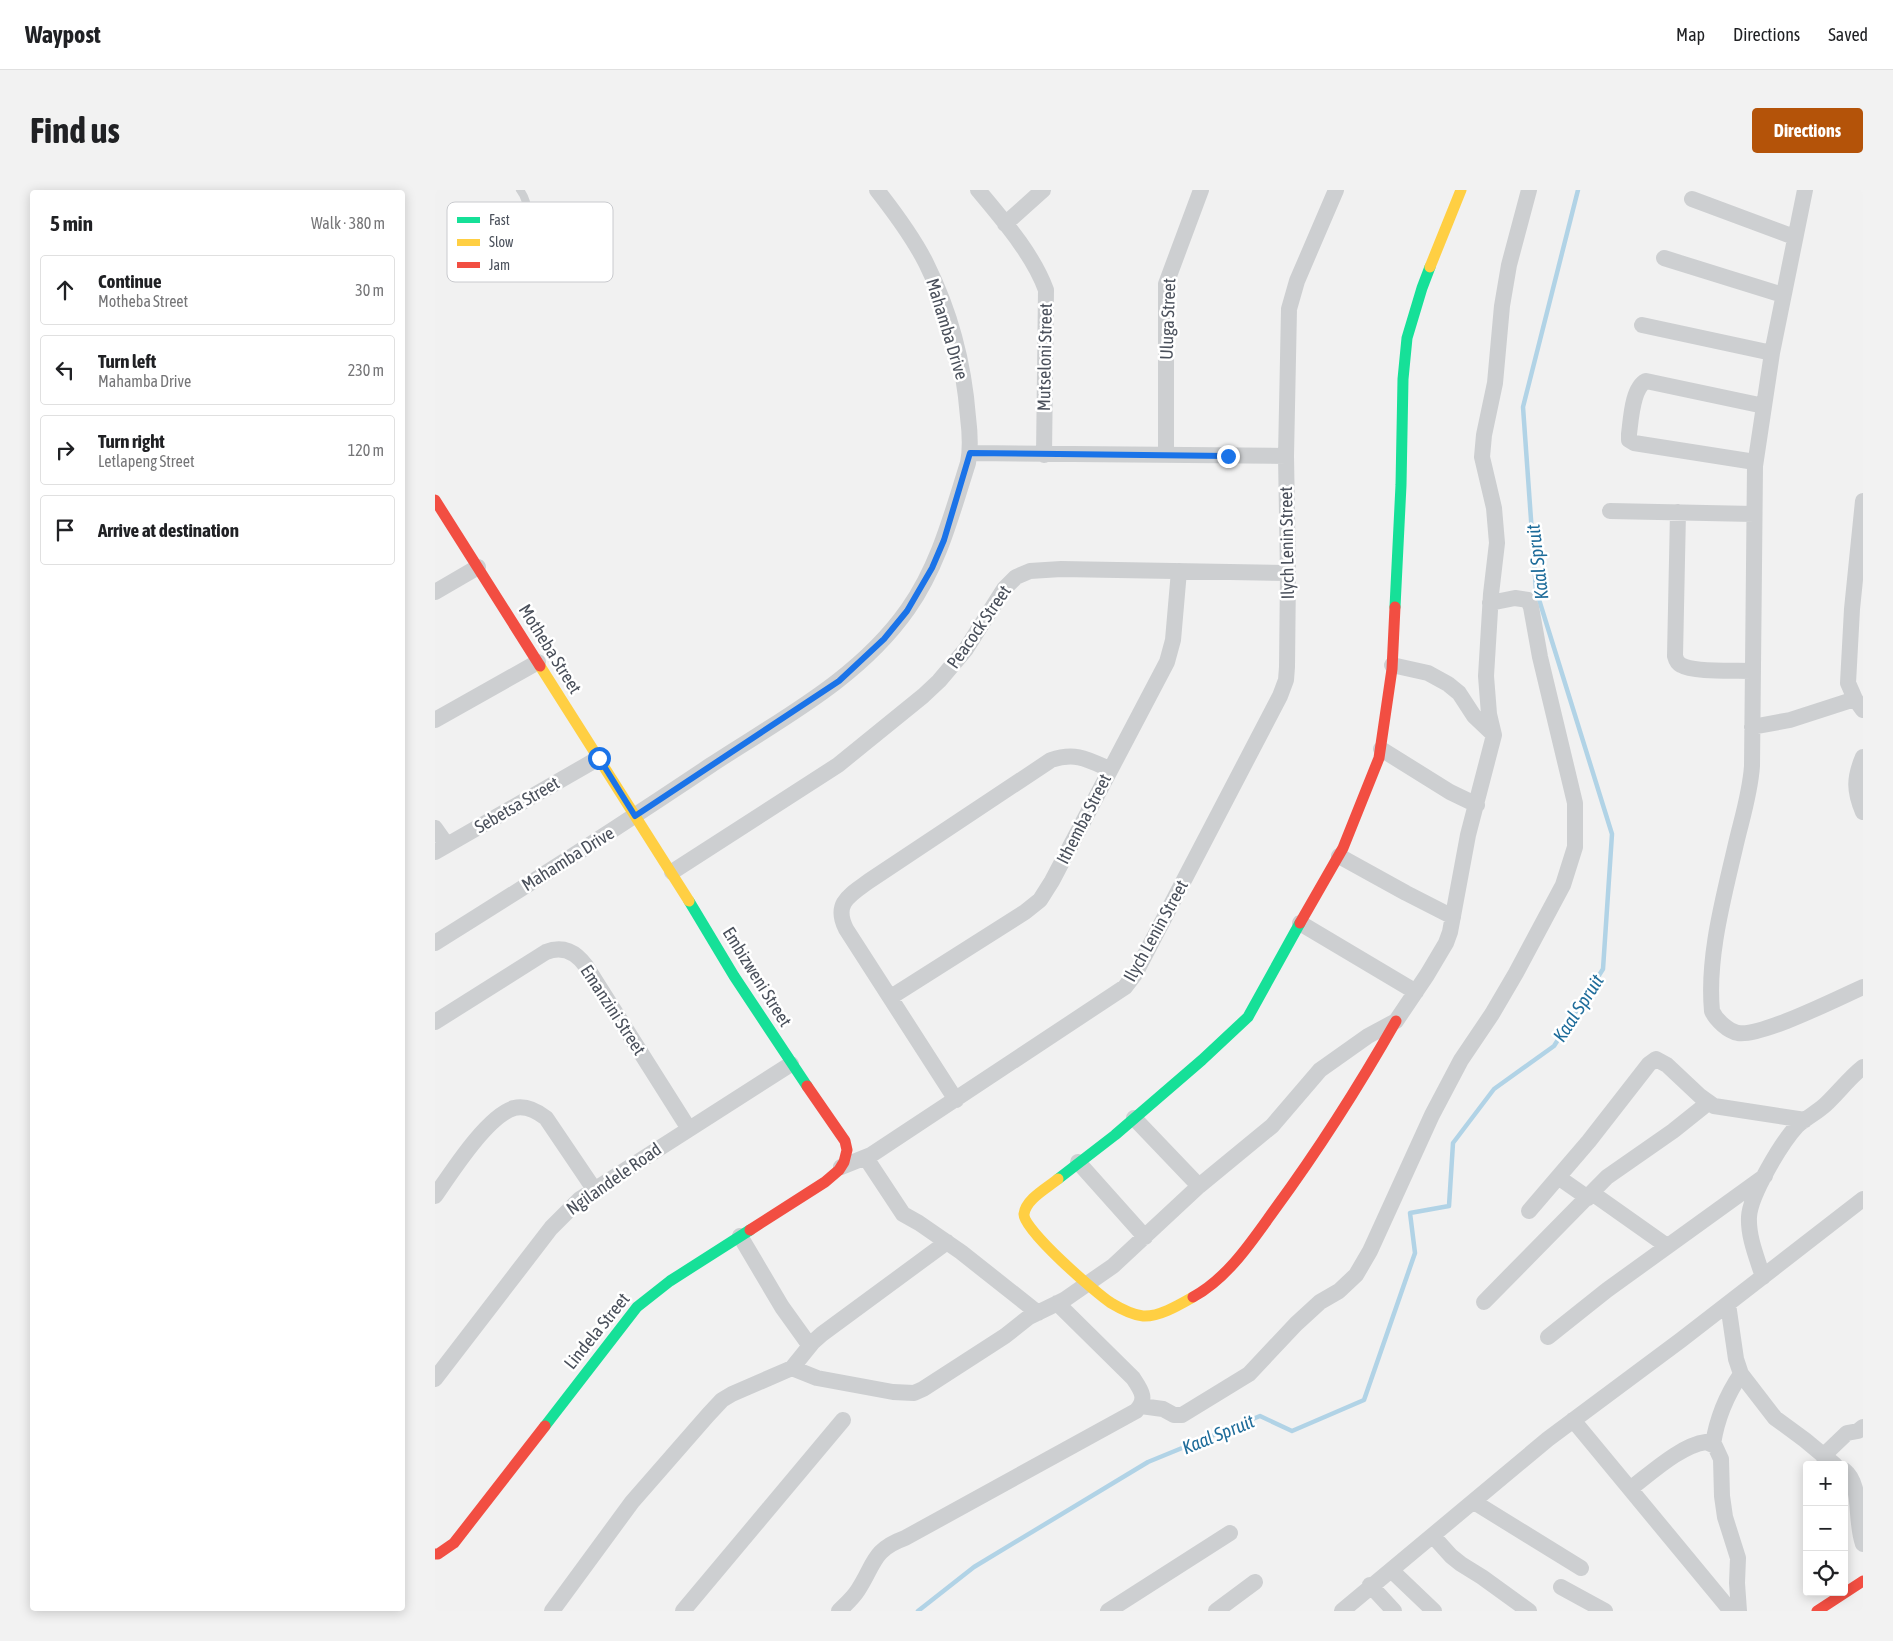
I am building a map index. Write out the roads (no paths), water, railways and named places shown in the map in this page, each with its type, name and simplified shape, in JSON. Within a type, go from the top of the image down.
[{"type":"street","name":"Mahamba Drive","points":[[435,943],[635,816],[839,681],[884,639],[907,611],[932,568],[944,540],[970,453],[967,397],[959,357],[940,292],[917,248],[877,190]]},
{"type":"street","name":"Mutseloni Street","points":[[978,190],[1005,224],[1035,268],[1046,290],[1044,454]]},
{"type":"street","points":[[1005,224],[1043,190]]},
{"type":"street","name":"Uluga Street","points":[[1166,455],[1166,284],[1201,190]]},
{"type":"street","name":"Ilych Lenin Street","points":[[844,1161],[866,1158],[1125,988],[1135,974],[1284,688],[1287,667],[1286,456],[1289,309],[1297,281],[1336,190]]},
{"type":"street","points":[[1461,190],[1422,288],[1407,338],[1403,379],[1401,485],[1393,665],[1381,749],[1370,783],[1339,856],[1299,923],[1248,1017],[1134,1118],[1030,1201],[1025,1209],[1024,1215],[1028,1224],[1086,1285],[1125,1312],[1133,1315],[1144,1316],[1159,1313],[1193,1298],[1213,1283],[1250,1244],[1302,1174],[1365,1076],[1396,1022],[1446,943],[1453,917],[1468,835],[1494,736],[1489,714],[1486,676],[1490,603],[1497,552],[1496,525],[1494,508],[1482,462],[1494,390],[1502,306],[1509,265],[1529,190]]},
{"type":"street","points":[[1805,190],[1772,353],[1755,462],[1751,783],[1735,847],[1717,934],[1713,965],[1712,1011],[1728,1028],[1737,1033],[1748,1033],[1790,1019],[1863,987]]},
{"type":"street","points":[[1692,199],[1794,237]]},
{"type":"street","points":[[1664,258],[1783,295]]},
{"type":"street","points":[[1642,325],[1772,353]]},
{"type":"street","points":[[1755,462],[1632,443],[1629,440],[1629,434],[1636,394],[1641,385],[1646,381],[1764,406]]},
{"type":"street","points":[[970,453],[1286,456]]},
{"type":"street","name":"Motheba Street","points":[[435,500],[635,816]]},
{"type":"street","points":[[1752,727],[1859,704],[1848,683],[1848,677],[1853,591],[1863,501]]},
{"type":"street","points":[[1610,511],[1754,514]]},
{"type":"street","points":[[1678,512],[1676,661],[1680,665],[1693,669],[1753,671]]},
{"type":"street","points":[[435,592],[478,567]]},
{"type":"street","name":"Peacock Street","points":[[672,872],[838,765],[923,696],[966,650],[1003,589],[1016,577],[1030,570],[1288,573]]},
{"type":"street","name":"Ithemba Street","points":[[891,997],[1037,903],[1061,865],[1171,651],[1179,571]]},
{"type":"street","points":[[1141,1406],[1163,1409],[1174,1415],[1182,1415],[1229,1387],[1254,1370],[1320,1302],[1339,1291],[1356,1275],[1370,1251],[1432,1115],[1461,1060],[1492,1014],[1516,973],[1563,885],[1575,847],[1577,831],[1575,803],[1540,657],[1531,607],[1528,600],[1521,597],[1490,603]]},
{"type":"street","points":[[435,720],[538,662]]},
{"type":"street","points":[[1393,665],[1428,673],[1448,684],[1459,693],[1474,716],[1494,736]]},
{"type":"street","points":[[1381,749],[1449,792],[1477,805]]},
{"type":"street","points":[[956,1100],[843,925],[841,912],[847,898],[869,881],[1051,760],[1077,756],[1109,769]]},
{"type":"street","points":[[1863,757],[1855,787],[1857,799],[1863,812]]},
{"type":"street","name":"Sebetsa Street","points":[[441,848],[599,758]]},
{"type":"street","name":"Embizweni Street","points":[[635,816],[672,872],[734,976],[791,1064],[840,1134],[846,1146],[844,1161]]},
{"type":"street","points":[[435,828],[441,848]]},
{"type":"street","points":[[1339,856],[1453,917]]},
{"type":"street","points":[[1299,923],[1415,992]]},
{"type":"street","name":"Emanzini Street","points":[[435,1022],[546,952],[558,948],[568,950],[586,966],[689,1129]]},
{"type":"street","points":[[792,1368],[808,1376],[824,1380],[893,1392],[913,1392],[923,1389],[992,1345],[1029,1317],[1057,1303],[1113,1266],[1199,1186],[1271,1126],[1320,1070],[1360,1042],[1396,1022]]},
{"type":"street","points":[[1529,1211],[1653,1060],[1660,1060],[1667,1065],[1708,1103],[1728,1109],[1805,1120]]},
{"type":"street","name":"Ngilandele Road","points":[[435,1379],[551,1228],[580,1199],[791,1064]]},
{"type":"street","points":[[1763,1277],[1755,1253],[1749,1220],[1751,1206],[1765,1176],[1785,1141],[1863,1067]]},
{"type":"street","points":[[1484,1302],[1612,1173],[1673,1131],[1708,1103]]},
{"type":"street","points":[[435,1196],[482,1133],[507,1111],[519,1107],[527,1107],[535,1111],[550,1123],[594,1189]]},
{"type":"street","points":[[1134,1118],[1199,1186]]},
{"type":"street","points":[[866,1158],[903,1214],[947,1242],[1038,1313]]},
{"type":"street","name":"Lindela Street","points":[[436,1554],[454,1542],[637,1307],[670,1281],[825,1182],[844,1161]]},
{"type":"street","points":[[1078,1162],[1145,1237]]},
{"type":"street","points":[[1548,1336],[1667,1246],[1765,1176]]},
{"type":"street","points":[[1558,1178],[1590,1196],[1667,1246]]},
{"type":"street","points":[[1341,1611],[1573,1420],[1728,1304],[1815,1234],[1863,1199]]},
{"type":"street","points":[[740,1236],[782,1307],[809,1346]]},
{"type":"street","points":[[552,1611],[636,1496],[718,1404],[740,1389],[792,1368],[809,1346],[822,1334],[947,1242]]},
{"type":"street","points":[[839,1611],[857,1592],[877,1557],[890,1544],[905,1538],[1136,1411],[1141,1406],[1143,1392],[1133,1378],[1057,1303]]},
{"type":"street","points":[[1728,1304],[1736,1359],[1741,1374],[1773,1415],[1829,1460],[1847,1433],[1858,1431],[1863,1427]]},
{"type":"street","points":[[1713,1444],[1723,1405],[1731,1388],[1741,1374]]},
{"type":"street","points":[[683,1611],[843,1420]]},
{"type":"street","points":[[1573,1420],[1731,1611]]},
{"type":"street","points":[[1630,1489],[1673,1457],[1691,1447],[1703,1442],[1713,1444],[1720,1456],[1723,1509],[1737,1558],[1739,1611]]},
{"type":"street","points":[[1848,1473],[1855,1477],[1860,1490],[1859,1528],[1863,1544]]},
{"type":"street","points":[[1474,1502],[1581,1568]]},
{"type":"street","points":[[1107,1611],[1230,1534]]},
{"type":"street","points":[[1433,1536],[1457,1561],[1529,1611]]},
{"type":"street","points":[[1391,1570],[1434,1611]]},
{"type":"street","points":[[1817,1611],[1863,1581]]},
{"type":"street","points":[[1216,1611],[1255,1582]]},
{"type":"street","points":[[1371,1586],[1394,1611]]},
{"type":"street","points":[[1561,1587],[1605,1611]]},
{"type":"lane","points":[[520,190],[527,202]]},
{"type":"waterway","name":"Kaal Spruit","points":[[918,1611],[974,1567],[1148,1462],[1260,1416],[1292,1431],[1364,1400],[1415,1253],[1410,1213],[1449,1206],[1453,1143],[1494,1089],[1554,1046],[1603,969],[1612,834],[1536,590],[1523,407],[1578,190]]}]
